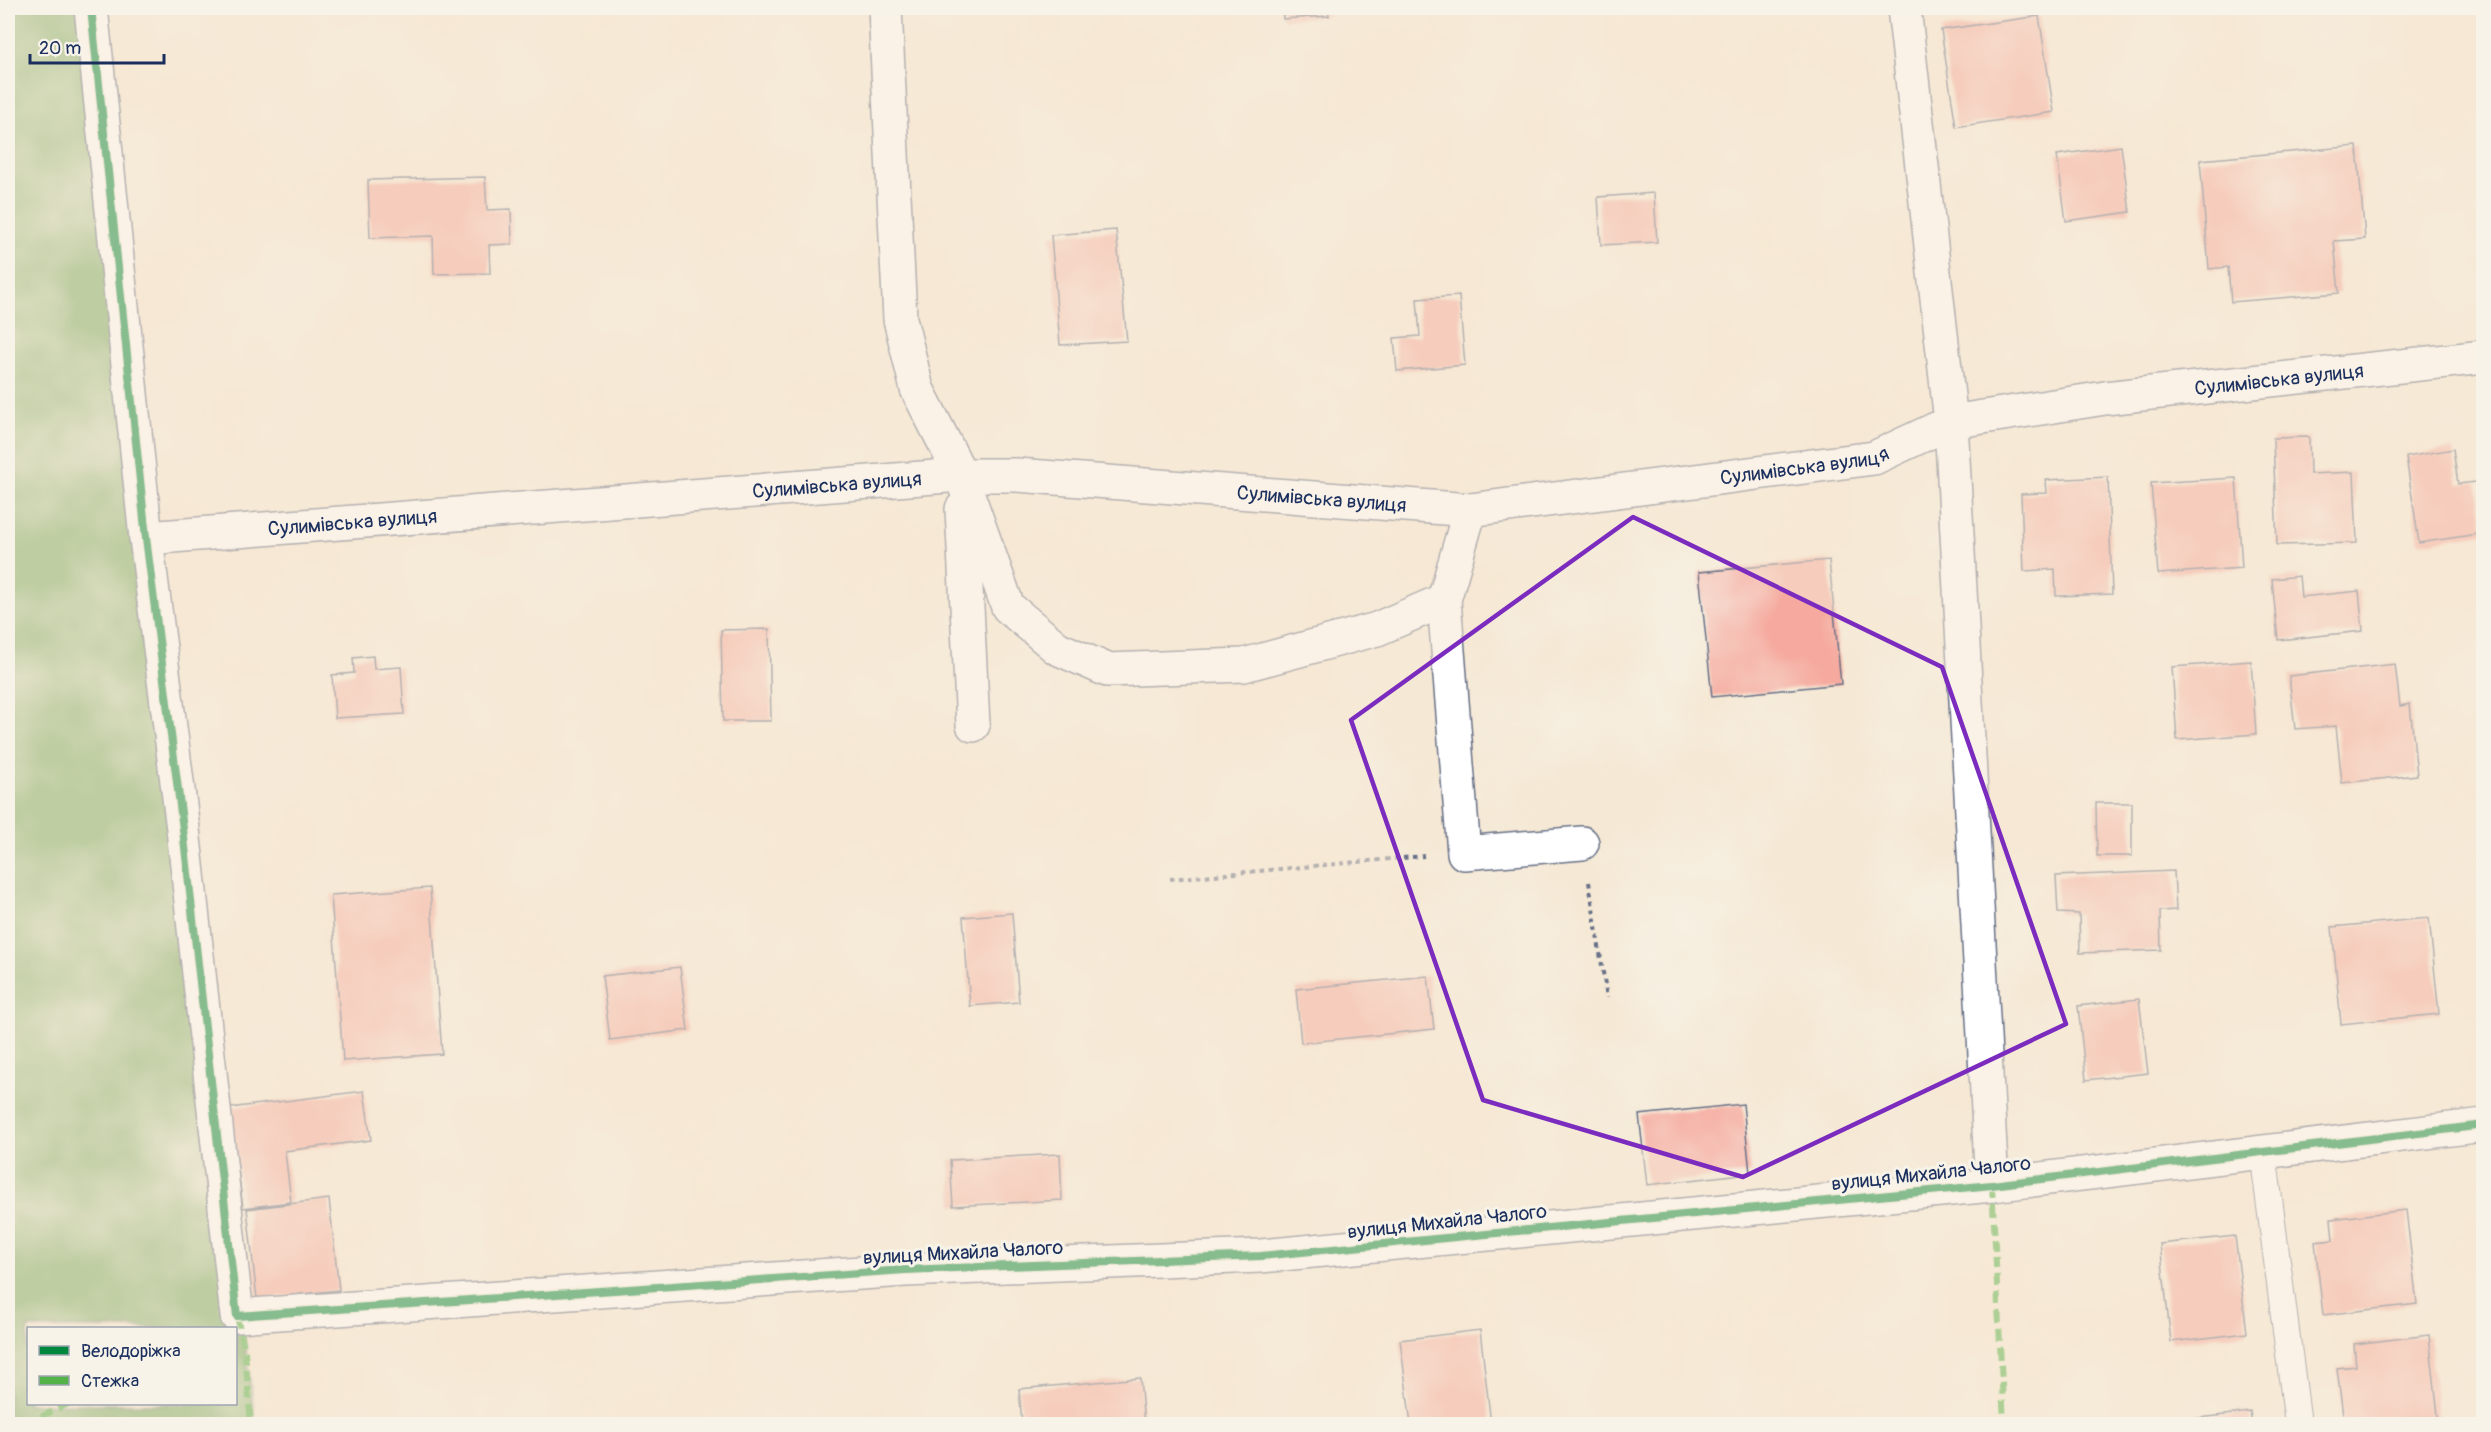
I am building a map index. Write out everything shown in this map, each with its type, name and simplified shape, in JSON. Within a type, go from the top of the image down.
[{"type":"street","points":[[91,8],[146,538]]},
{"type":"street","points":[[885,8],[900,319],[917,389],[961,475],[1008,607],[1057,648],[1107,670],[1244,665],[1377,629],[1444,600]]},
{"type":"street","points":[[1904,8],[1951,422],[1992,1185]]},
{"type":"street","name":"Сулимівська вулиця","points":[[146,538],[961,475],[1017,475],[1470,510],[1874,458],[1951,422],[2105,398],[2484,357]]},
{"type":"street","points":[[961,475],[973,725]]},
{"type":"street","points":[[1470,510],[1444,600],[1464,853],[1582,843]]},
{"type":"street","name":"вулиця Михайла Чалого","points":[[146,538],[181,818],[237,1316],[411,1306],[905,1270],[1261,1256],[1992,1185],[2484,1125]]},
{"type":"lane","points":[[2263,1152],[2298,1425]]},
{"type":"path","points":[[1582,843],[1607,998]]},
{"type":"path","points":[[1170,879],[1464,853]]},
{"type":"highlighted area","points":[[1633,517],[1942,667],[2066,1024],[1743,1177],[1483,1100],[1351,720]]},
{"type":"green space","points":[[8,8],[91,8],[183,829],[255,1424],[8,1424]]},
{"type":"building","points":[[1282,8],[1328,8],[1329,16],[1283,19]]},
{"type":"building","points":[[2039,16],[2054,112],[1956,127],[1941,30]]},
{"type":"building","points":[[2121,146],[2130,212],[2066,221],[2057,155]]},
{"type":"building","points":[[2357,146],[2365,239],[2334,241],[2339,293],[2231,302],[2228,267],[2209,269],[2200,160]]},
{"type":"building","points":[[485,177],[487,210],[511,209],[512,244],[489,245],[490,273],[434,274],[433,236],[370,238],[368,180]]},
{"type":"building","points":[[1654,193],[1657,242],[1601,245],[1598,197]]},
{"type":"building","points":[[1116,230],[1127,341],[1060,345],[1051,235]]},
{"type":"building","points":[[1459,296],[1465,365],[1397,371],[1394,338],[1420,336],[1417,299]]},
{"type":"building","points":[[2309,437],[2310,474],[2354,472],[2357,543],[2277,545],[2273,438]]},
{"type":"building","points":[[2453,449],[2458,484],[2476,482],[2484,533],[2419,543],[2406,457]]},
{"type":"building","points":[[2108,477],[2112,594],[2056,596],[2055,569],[2024,571],[2021,494],[2047,493],[2046,480]]},
{"type":"building","points":[[2236,478],[2242,568],[2158,574],[2151,483]]},
{"type":"building","points":[[1829,560],[1841,684],[1712,697],[1699,572]]},
{"type":"building","points":[[2299,576],[2301,597],[2359,591],[2363,631],[2278,640],[2272,579]]},
{"type":"building","points":[[769,629],[771,721],[723,721],[721,630]]},
{"type":"building","points":[[373,656],[374,669],[401,667],[404,714],[335,718],[332,675],[354,673],[353,658]]},
{"type":"building","points":[[2251,661],[2256,734],[2177,740],[2172,667]]},
{"type":"building","points":[[2395,664],[2400,706],[2410,704],[2417,775],[2342,783],[2336,726],[2295,729],[2289,676]]},
{"type":"building","points":[[2096,803],[2132,803],[2132,856],[2097,856]]},
{"type":"building","points":[[2174,871],[2176,910],[2160,911],[2161,950],[2080,953],[2079,914],[2058,913],[2056,876]]},
{"type":"building","points":[[430,888],[442,1054],[343,1061],[331,895]]},
{"type":"building","points":[[1012,913],[1019,1002],[970,1006],[963,917]]},
{"type":"building","points":[[2429,918],[2439,1014],[2341,1024],[2332,927]]},
{"type":"building","points":[[680,967],[688,1030],[610,1040],[602,976]]},
{"type":"building","points":[[1428,976],[1434,1029],[1301,1043],[1296,989]]},
{"type":"building","points":[[2139,999],[2148,1073],[2086,1080],[2078,1006]]},
{"type":"building","points":[[364,1091],[371,1140],[285,1151],[291,1202],[243,1208],[230,1108]]},
{"type":"building","points":[[1743,1104],[1750,1173],[1647,1185],[1639,1115]]},
{"type":"building","points":[[1060,1154],[1062,1200],[953,1206],[950,1160]]},
{"type":"building","points":[[329,1199],[339,1290],[257,1299],[247,1209]]},
{"type":"building","points":[[2406,1210],[2417,1304],[2323,1315],[2315,1242],[2333,1240],[2331,1219]]},
{"type":"building","points":[[2235,1236],[2247,1333],[2171,1342],[2160,1244]]},
{"type":"building","points":[[1480,1330],[1491,1424],[1411,1424],[1400,1340]]},
{"type":"building","points":[[2429,1335],[2439,1424],[2344,1424],[2337,1368],[2356,1366],[2354,1344]]},
{"type":"building","points":[[1140,1378],[1144,1424],[1022,1424],[1019,1389]]},
{"type":"building","points":[[2250,1412],[2252,1424],[2175,1424],[2174,1421]]},
{"type":"marked path","points":[[1992,1185],[2004,1424]]},
{"type":"marked path","points":[[237,1316],[245,1352],[251,1424]]},
{"type":"marked path","points":[[25,1424],[66,1405]]},
{"type":"cycle path","points":[[91,8],[146,538],[183,829],[237,1316],[905,1270],[1261,1256],[1992,1185],[2484,1125]]}]
